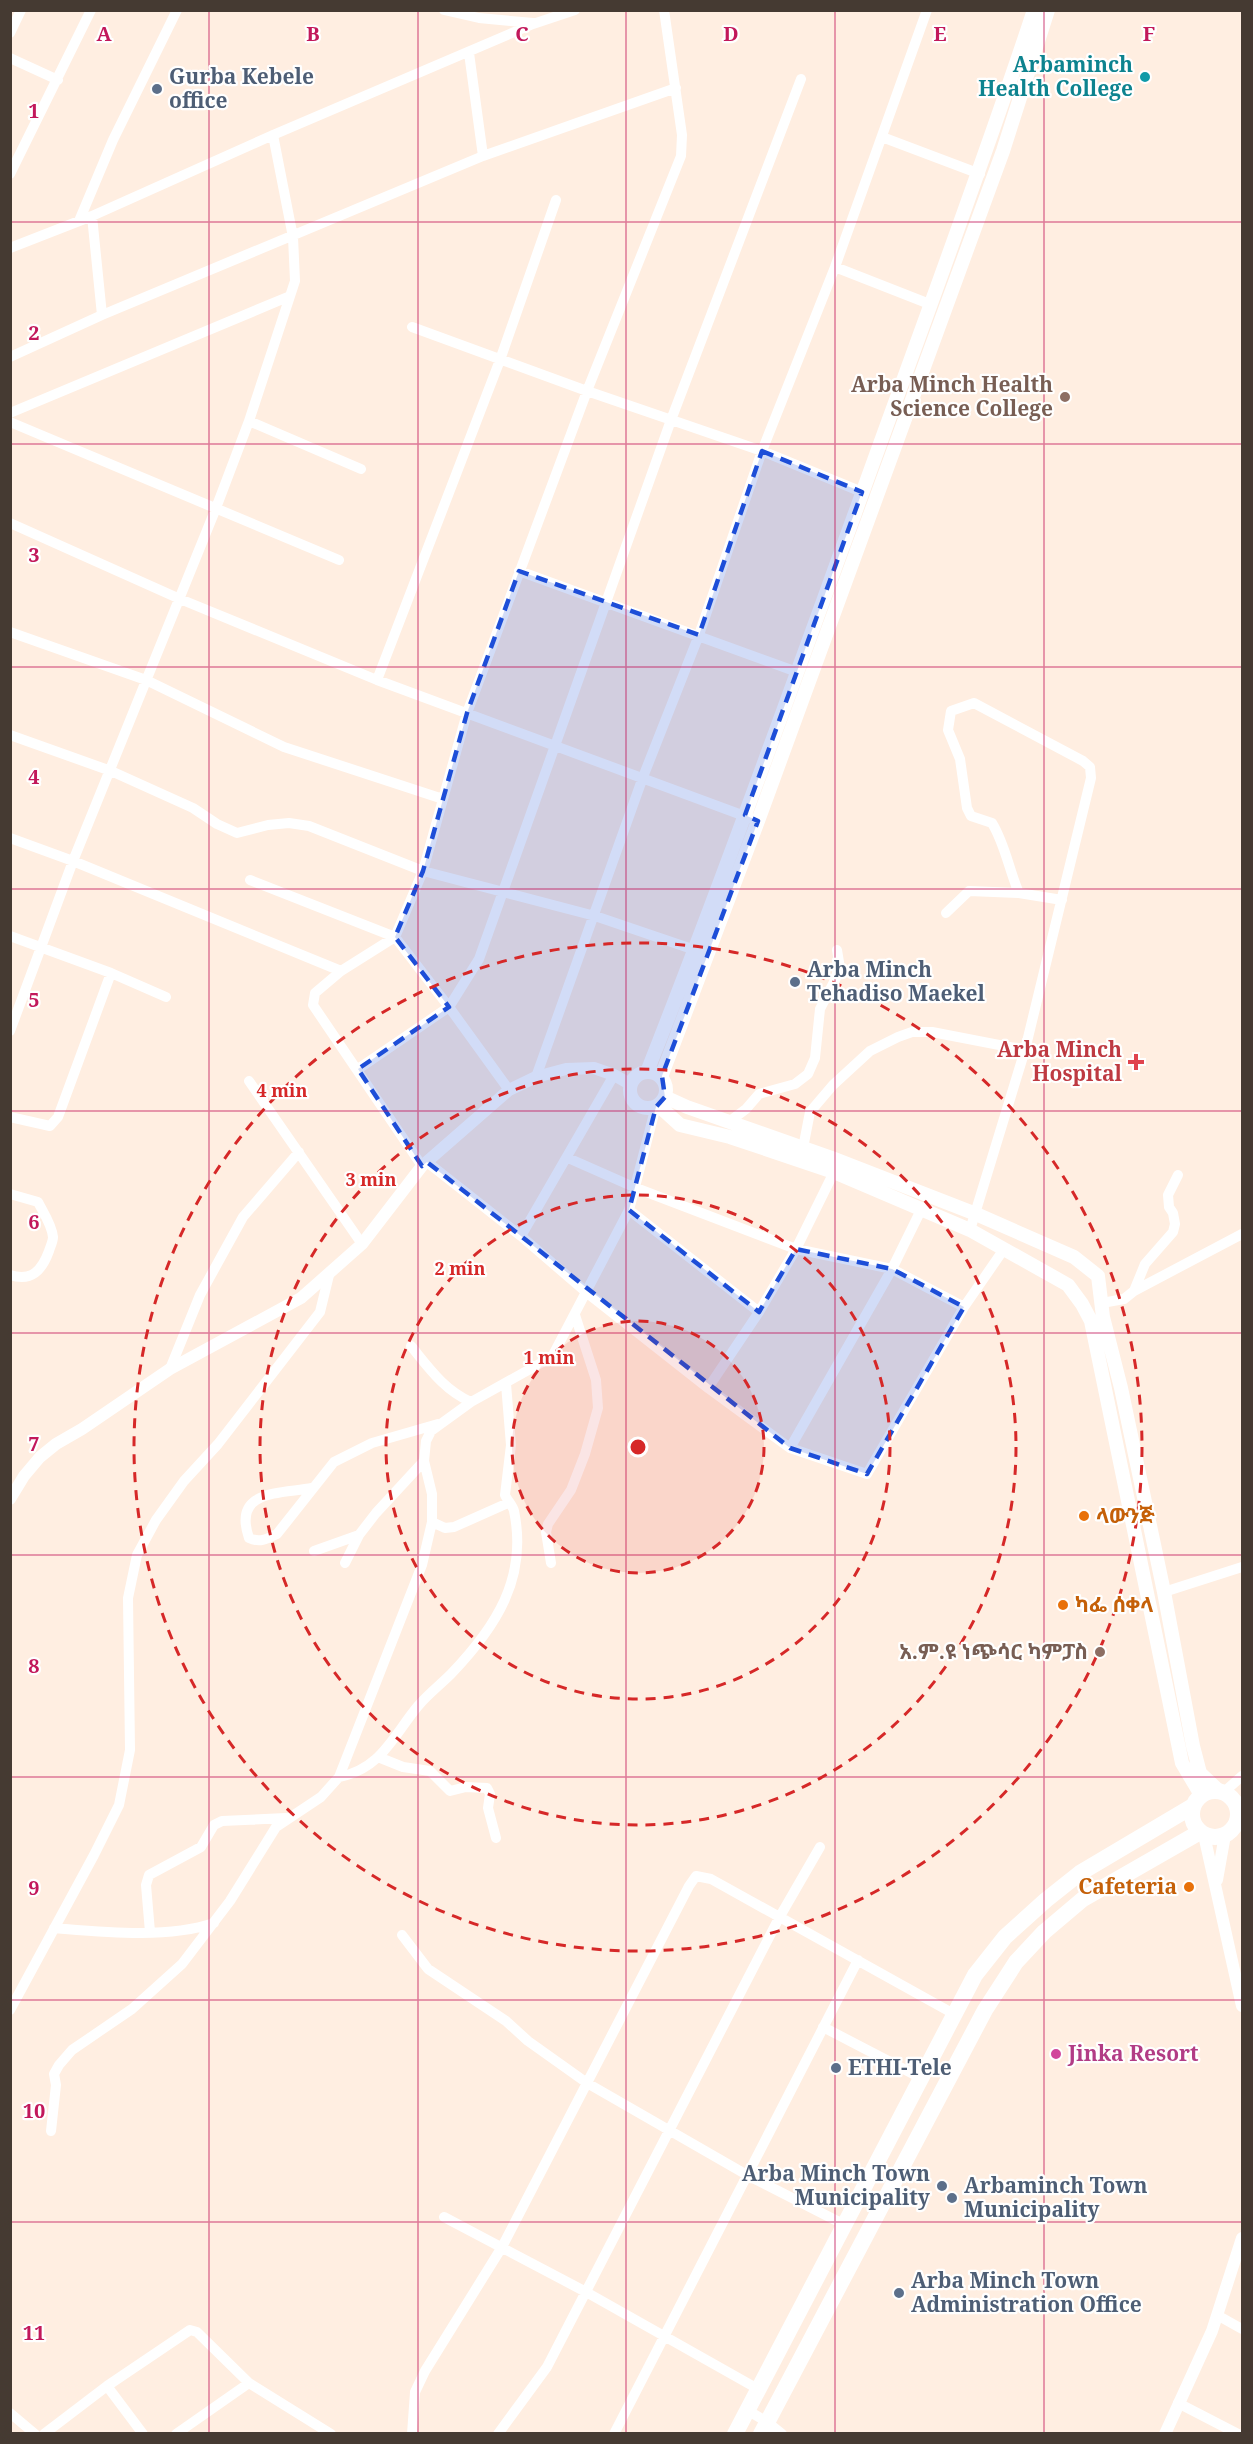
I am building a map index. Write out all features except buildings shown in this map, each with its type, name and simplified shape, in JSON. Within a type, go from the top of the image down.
[{"type":"highway","points":[[735,2433],[975,1975],[1005,1937],[1080,1873],[1197,1801],[1228,1792],[1238,1807],[1240,1820],[1225,1834],[1211,1837],[1202,1833],[1192,1820],[1197,1801]]},
{"type":"highway","points":[[764,2428],[922,2128],[986,2010],[1016,1962],[1044,1932],[1083,1899],[1202,1833]]},
{"type":"highway","points":[[901,2116],[922,2128]]},
{"type":"main road","points":[[646,1072],[695,950],[980,174],[1034,10]]},
{"type":"main road","points":[[661,1077],[758,821],[1003,151],[1048,10]]},
{"type":"main road","points":[[660,1103],[666,1085],[661,1077],[646,1072],[636,1076],[630,1084],[631,1096],[639,1106],[644,1108],[660,1103],[687,1107],[803,1148],[976,1214],[1074,1257],[1098,1276],[1103,1317],[1121,1388],[1200,1773],[1228,1792]]},
{"type":"main road","points":[[660,1103],[680,1125],[730,1137],[834,1172],[970,1230],[1068,1285],[1091,1321],[1182,1763],[1197,1801]]},
{"type":"street","points":[[10,33],[21,10]]},
{"type":"street","points":[[10,174],[91,10]]},
{"type":"street","points":[[80,221],[113,140],[177,10]]},
{"type":"street","points":[[444,10],[479,18],[533,24]]},
{"type":"street","points":[[10,248],[92,216],[273,135],[533,24],[575,10]]},
{"type":"street","points":[[664,10],[682,135],[681,156],[519,571],[467,713],[423,871],[395,937],[341,971],[315,993],[313,1005],[425,1164],[521,1236],[586,1292],[708,1388],[789,1448],[867,1474],[964,1306],[1004,1249]]},
{"type":"street","points":[[536,1077],[643,777],[699,634],[762,451],[835,267],[927,10]]},
{"type":"street","points":[[469,53],[483,156]]},
{"type":"street","points":[[10,58],[57,80]]},
{"type":"street","points":[[358,1069],[449,1007],[479,960],[672,420],[801,79]]},
{"type":"street","points":[[10,357],[102,315],[483,156],[676,88]]},
{"type":"street","points":[[10,1031],[73,861],[216,508],[249,421],[296,281],[293,237],[273,135]]},
{"type":"street","points":[[882,137],[980,174]]},
{"type":"street","points":[[377,680],[500,360],[556,200]]},
{"type":"street","points":[[92,216],[102,315]]},
{"type":"street","points":[[835,267],[932,305]]},
{"type":"street","points":[[10,413],[290,296]]},
{"type":"street","points":[[412,327],[587,392],[762,451],[862,492]]},
{"type":"street","points":[[249,421],[361,470]]},
{"type":"street","points":[[10,422],[339,560]]},
{"type":"street","points":[[10,523],[180,599],[377,680],[758,821]]},
{"type":"street","points":[[519,571],[699,634],[797,672]]},
{"type":"street","points":[[10,632],[146,680],[284,747],[443,799]]},
{"type":"street","points":[[970,1230],[1025,1050],[1091,777],[1090,767],[974,703],[963,705],[951,711],[948,730],[960,759],[967,808],[971,816],[992,823],[1001,838],[1019,893]]},
{"type":"street","points":[[10,735],[111,771],[193,808],[217,824],[237,833],[268,825],[289,823],[309,826],[423,871],[595,916],[695,950]]},
{"type":"street","points":[[10,838],[73,861],[341,971]]},
{"type":"street","points":[[250,880],[395,937],[509,1090]]},
{"type":"street","points":[[946,913],[969,891],[1019,893],[1062,900]]},
{"type":"street","points":[[10,936],[111,973],[166,997]]},
{"type":"street","points":[[730,1121],[746,1109],[759,1094],[795,1084],[808,1074],[816,1058],[820,1009],[836,978],[839,962],[837,950]]},
{"type":"street","points":[[10,1118],[50,1126],[57,1118],[111,973]]},
{"type":"street","points":[[803,1148],[810,1112],[833,1085],[870,1051],[898,1037],[912,1032],[932,1032],[1025,1050]]},
{"type":"street","points":[[10,1499],[24,1476],[40,1457],[170,1369],[301,1298],[362,1244],[425,1164],[509,1090],[536,1077],[566,1069],[594,1068],[630,1084]]},
{"type":"street","points":[[521,1236],[614,1075]]},
{"type":"street","points":[[249,1081],[362,1244]]},
{"type":"street","points":[[51,2132],[56,2085],[54,2074],[59,2065],[72,2050],[132,2009],[182,1964],[215,1923],[276,1827],[321,1797],[339,1777],[422,1566],[432,1522],[432,1494],[424,1461],[426,1441],[431,1431],[471,1402],[553,1355],[629,1210],[660,1103]]},
{"type":"street","points":[[170,1369],[200,1295],[243,1217],[299,1152]]},
{"type":"street","points":[[568,1158],[636,1188],[796,1250],[892,1269],[964,1306]]},
{"type":"street","points":[[708,1388],[759,1312],[796,1250],[834,1172]]},
{"type":"street","points":[[1134,1291],[1145,1264],[1173,1232],[1175,1224],[1169,1207],[1168,1195],[1178,1175]]},
{"type":"street","points":[[10,1194],[38,1202],[49,1223],[53,1239],[43,1266],[32,1276],[20,1278],[10,1275]]},
{"type":"street","points":[[629,1210],[759,1312]]},
{"type":"street","points":[[789,1448],[892,1269],[921,1210]]},
{"type":"street","points":[[1102,1303],[1124,1299],[1134,1291],[1242,1234]]},
{"type":"street","points":[[10,2010],[119,1805],[130,1750],[128,1598],[137,1555],[156,1520],[184,1481],[218,1444],[320,1312],[329,1275]]},
{"type":"street","points":[[551,1563],[546,1532],[548,1524],[571,1490],[585,1454],[598,1408],[596,1380],[575,1315]]},
{"type":"street","points":[[411,1346],[442,1383],[455,1395],[471,1402]]},
{"type":"street","points":[[339,1777],[355,1774],[370,1766],[378,1757],[419,1704],[451,1673],[497,1617],[514,1579],[518,1556],[514,1508],[508,1503],[505,1495],[511,1445],[506,1384]]},
{"type":"street","points":[[312,1488],[263,1495],[254,1501],[245,1518],[249,1538],[256,1541],[266,1540],[277,1534],[334,1462],[372,1443],[449,1420]]},
{"type":"street","points":[[345,1563],[358,1535],[424,1461]]},
{"type":"street","points":[[432,1522],[444,1528],[454,1527],[508,1503]]},
{"type":"street","points":[[314,1551],[358,1535]]},
{"type":"street","points":[[1164,1592],[1242,1567]]},
{"type":"street","points":[[378,1757],[403,1767],[430,1771],[450,1791],[466,1787],[487,1788],[490,1794],[488,1808],[496,1838]]},
{"type":"street","points":[[1228,1792],[1242,1776]]},
{"type":"street","points":[[150,1932],[146,1884],[149,1875],[201,1847],[214,1825],[222,1821],[287,1818]]},
{"type":"street","points":[[1202,1833],[1242,2006]]},
{"type":"street","points":[[1215,1887],[1225,1834]]},
{"type":"street","points":[[498,2433],[547,2367],[779,1918],[820,1847]]},
{"type":"street","points":[[412,2433],[415,2392],[425,2371],[502,2247],[696,1876],[711,1879],[954,2014]]},
{"type":"street","points":[[54,1928],[116,1934],[198,1929],[215,1923]]},
{"type":"street","points":[[402,1935],[428,1969],[506,2021],[528,2041],[587,2083],[747,2175],[845,2225]]},
{"type":"street","points":[[614,2433],[858,1960]]},
{"type":"street","points":[[823,2027],[921,2078]]},
{"type":"street","points":[[444,2217],[586,2292],[758,2389]]},
{"type":"street","points":[[1165,2433],[1239,2263],[1242,2238]]},
{"type":"street","points":[[1217,2315],[1242,2329]]},
{"type":"street","points":[[44,2433],[107,2386],[190,2330],[197,2332],[249,2383],[331,2433]]},
{"type":"street","points":[[176,2433],[249,2383]]},
{"type":"street","points":[[107,2386],[143,2433]]},
{"type":"street","points":[[1178,2403],[1238,2433]]},
{"type":"street","points":[[747,2410],[764,2428],[782,2433]]},
{"type":"street","points":[[10,2413],[35,2433]]},
{"type":"highlighted area","points":[[762,451],[862,492],[745,815],[758,821],[662,1076],[665,1097],[656,1107],[629,1210],[759,1312],[796,1249],[892,1269],[964,1307],[873,1466],[867,1474],[861,1473],[790,1448],[427,1162],[422,1166],[358,1069],[449,1007],[395,937],[423,871],[467,713],[519,571],[699,635]]},
{"type":"place","name":"Arbaminch Health College","points":[[1145,77]]},
{"type":"place","name":"Gurba Kebele office","points":[[157,89]]},
{"type":"place","name":"Arba Minch Health Science College","points":[[1065,397]]},
{"type":"place","name":"Arba Minch Tehadiso Maekel","points":[[795,982]]},
{"type":"place","name":"Arba Minch Hospital","points":[[1136,1062]]},
{"type":"place","name":"ላውንጅ","points":[[1084,1516]]},
{"type":"place","name":"ካፌ ሰቀላ","points":[[1063,1605]]},
{"type":"place","name":"አ.ም.ዩ ነጭሳር ካምፓስ","points":[[1100,1652]]},
{"type":"place","name":"Cafeteria","points":[[1189,1887]]},
{"type":"place","name":"Jinka Resort","points":[[1056,2054]]},
{"type":"place","name":"ETHI-Tele","points":[[836,2068]]},
{"type":"place","name":"Arba Minch Town Municipality","points":[[942,2186]]},
{"type":"place","name":"Arbaminch Town Municipality","points":[[952,2198]]},
{"type":"place","name":"Arba Minch Town Administration Office","points":[[899,2293]]}]
